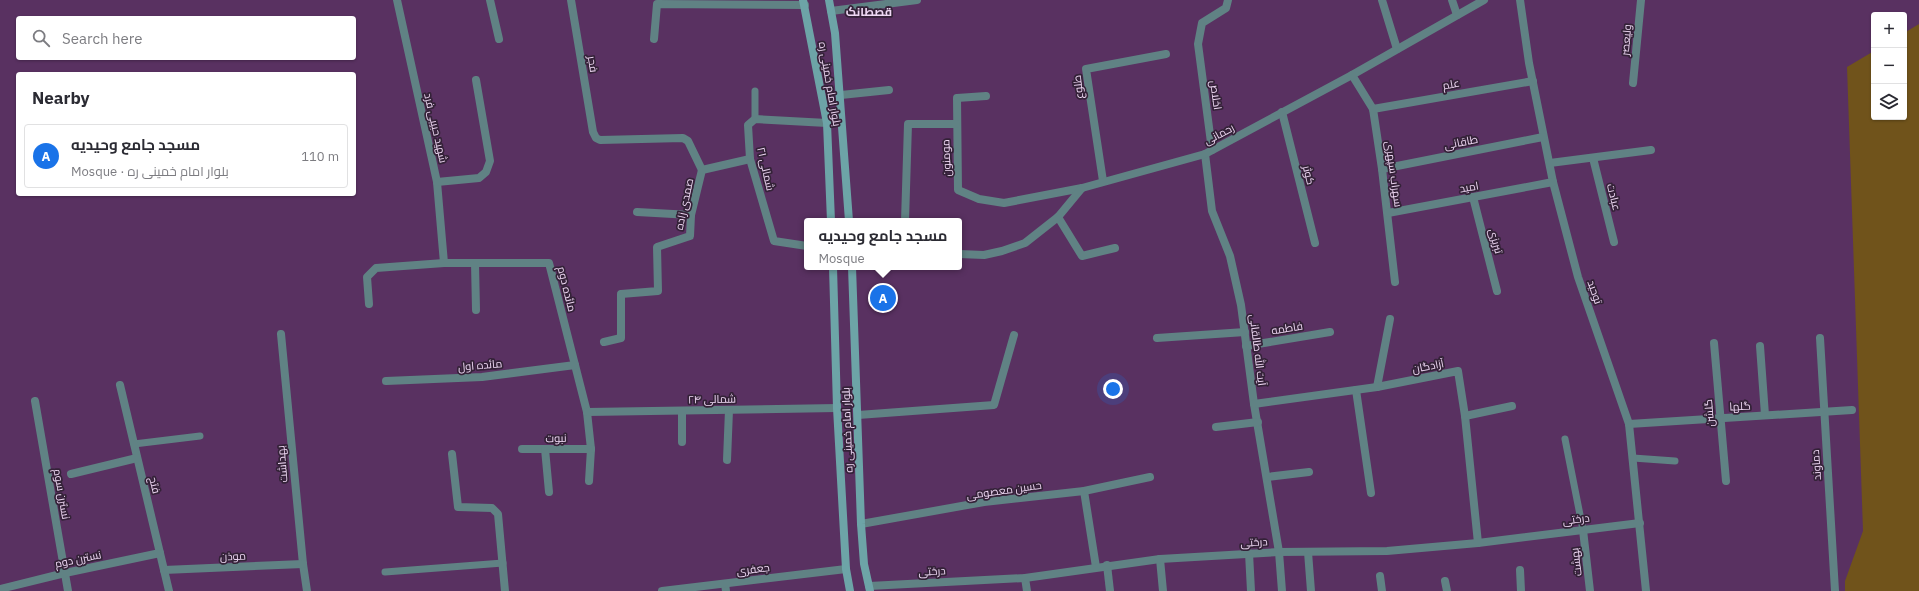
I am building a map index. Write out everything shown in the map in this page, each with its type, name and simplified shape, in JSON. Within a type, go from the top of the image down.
[{"type":"main road","name":"بلوار امام خمینی ره","points":[[829,0],[832,11],[841,95],[849,218]]},
{"type":"main road","name":"بلوار امام خمینی ره","points":[[804,3],[827,123],[831,218]]},
{"type":"main road","name":"بلوار امام خمینی ره","points":[[833,270],[837,408],[846,569],[850,591]]},
{"type":"main road","name":"بلوار امام خمینی ره","points":[[852,270],[861,524],[864,564],[869,588]]},
{"type":"street","name":"شهید حبیبی فرد","points":[[397,0],[437,182],[444,263]]},
{"type":"street","points":[[490,0],[499,39]]},
{"type":"street","name":"فجر","points":[[571,0],[593,132],[596,138],[600,140],[683,138],[688,141],[702,170]]},
{"type":"street","points":[[832,11],[917,0]]},
{"type":"street","name":"اخلاص","points":[[1208,152],[1198,44],[1202,24],[1226,8],[1228,0]]},
{"type":"street","points":[[1382,0],[1397,49]]},
{"type":"street","points":[[1452,0],[1457,15]]},
{"type":"street","name":"رحمانی","points":[[1082,188],[1208,152],[1352,75],[1484,0]]},
{"type":"street","name":"توحید","points":[[1520,0],[1543,137],[1553,182],[1578,277],[1629,424],[1646,591]]},
{"type":"street","name":"ولیعصر","points":[[1633,83],[1641,0]]},
{"type":"street","points":[[654,39],[656,4],[804,3]]},
{"type":"street","name":"طلوع","points":[[1103,181],[1086,69],[1166,54]]},
{"type":"street","name":"سهراب سپهری","points":[[1352,75],[1373,109],[1388,212],[1395,282]]},
{"type":"street","points":[[437,182],[479,178],[486,172],[490,161],[476,80]]},
{"type":"street","name":"علم","points":[[1373,109],[1533,81]]},
{"type":"street","points":[[841,95],[888,90]]},
{"type":"street","name":"مومنون","points":[[986,96],[957,98],[956,124],[958,190],[979,199],[1004,203],[1082,188]]},
{"type":"street","name":"کوثر","points":[[1282,112],[1315,243]]},
{"type":"street","points":[[754,119],[827,123]]},
{"type":"street","name":"۲۱ شمالی","points":[[754,119],[748,125],[750,159],[774,240],[804,245]]},
{"type":"street","points":[[905,218],[908,124],[956,124]]},
{"type":"street","name":"طاقانی","points":[[1382,169],[1543,137]]},
{"type":"street","points":[[1550,163],[1651,150]]},
{"type":"street","name":"آیت الله طالقانی","points":[[1208,152],[1212,210],[1230,256],[1241,305],[1254,404],[1278,552],[1282,591]]},
{"type":"street","name":"عبادت","points":[[1593,158],[1614,242]]},
{"type":"street","name":"صمدی زاده","points":[[604,342],[621,338],[621,294],[658,291],[657,247],[690,236],[691,215],[702,170],[750,159]]},
{"type":"street","name":"امید","points":[[1388,212],[1553,182]]},
{"type":"street","points":[[962,254],[984,255],[1002,252],[1025,243],[1058,217],[1082,188]]},
{"type":"street","name":"تبریزی","points":[[1473,197],[1497,291]]},
{"type":"street","points":[[637,212],[691,215]]},
{"type":"street","points":[[1058,217],[1082,256],[1115,248]]},
{"type":"street","name":"مائده دوم","points":[[369,304],[367,276],[376,268],[444,263],[549,263],[587,412],[591,448],[589,481]]},
{"type":"street","points":[[475,263],[476,310]]},
{"type":"street","points":[[1377,387],[1390,319]]},
{"type":"street","points":[[1157,338],[1245,332]]},
{"type":"street","name":"فاطمه","points":[[1246,346],[1330,332]]},
{"type":"street","name":"بهداشت","points":[[281,334],[303,564],[307,591]]},
{"type":"street","points":[[858,415],[994,405],[1014,335]]},
{"type":"street","name":"دماوند","points":[[1820,338],[1835,591]]},
{"type":"street","name":"گلشن","points":[[1714,343],[1726,481]]},
{"type":"street","points":[[1760,346],[1765,415]]},
{"type":"street","name":"مائده اول","points":[[386,381],[482,377],[575,365]]},
{"type":"street","name":"آزادگان","points":[[1254,404],[1377,387],[1458,371],[1465,416],[1478,543]]},
{"type":"street","name":"فتح","points":[[120,385],[169,591]]},
{"type":"street","points":[[1356,390],[1371,493]]},
{"type":"street","name":"نسترن سوم","points":[[35,401],[68,591]]},
{"type":"street","points":[[1465,416],[1512,406]]},
{"type":"street","name":"۲۴ شمالی","points":[[587,412],[837,408]]},
{"type":"street","points":[[728,460],[729,410]]},
{"type":"street","name":"گلها","points":[[1629,424],[1852,410]]},
{"type":"street","points":[[682,411],[682,442]]},
{"type":"street","points":[[1216,427],[1258,422]]},
{"type":"street","name":"نبوت","points":[[522,449],[591,448]]},
{"type":"street","points":[[545,449],[549,492]]},
{"type":"street","points":[[452,454],[458,507],[492,508],[498,514],[505,591]]},
{"type":"street","points":[[71,474],[137,458]]},
{"type":"street","points":[[1267,477],[1309,472]]},
{"type":"street","name":"حسین معصومی","points":[[861,524],[984,502],[1084,491],[1150,477]]},
{"type":"street","points":[[1084,491],[1096,567]]},
{"type":"street","name":"درختی","points":[[869,588],[1025,578],[1107,565],[1160,559],[1249,553],[1387,551],[1478,543],[1640,523]]},
{"type":"street","name":"بهشت","points":[[1583,530],[1590,591]]},
{"type":"street","points":[[1308,552],[1311,591]]},
{"type":"street","name":"نسترن دوم","points":[[0,589],[65,573],[160,553]]},
{"type":"street","points":[[1249,553],[1251,591]]},
{"type":"street","points":[[1160,559],[1164,591]]},
{"type":"street","name":"موذن","points":[[164,570],[303,564]]},
{"type":"street","points":[[1107,565],[1110,591]]},
{"type":"street","name":"جعفری","points":[[662,591],[726,587],[846,569]]},
{"type":"street","points":[[1520,570],[1521,591]]},
{"type":"street","points":[[1380,576],[1382,591]]},
{"type":"street","points":[[1025,578],[1026,591]]},
{"type":"street","points":[[1445,581],[1446,591]]},
{"type":"lane","points":[[754,119],[755,91]]},
{"type":"lane","points":[[134,444],[200,436]]},
{"type":"lane","points":[[1565,439],[1583,530]]},
{"type":"lane","points":[[1633,458],[1675,461]]},
{"type":"lane","points":[[385,572],[503,563]]},
{"type":"shaded area","points":[[1919,24],[1919,591],[1845,591],[1845,581],[1863,531],[1847,67],[1871,53],[1871,120],[1907,120],[1907,31]]},
{"type":"place","name":"مسجد جامع وحیدیه","points":[[883,298]]},
{"type":"district","name":"قصطانک","points":[[869,12]]}]
